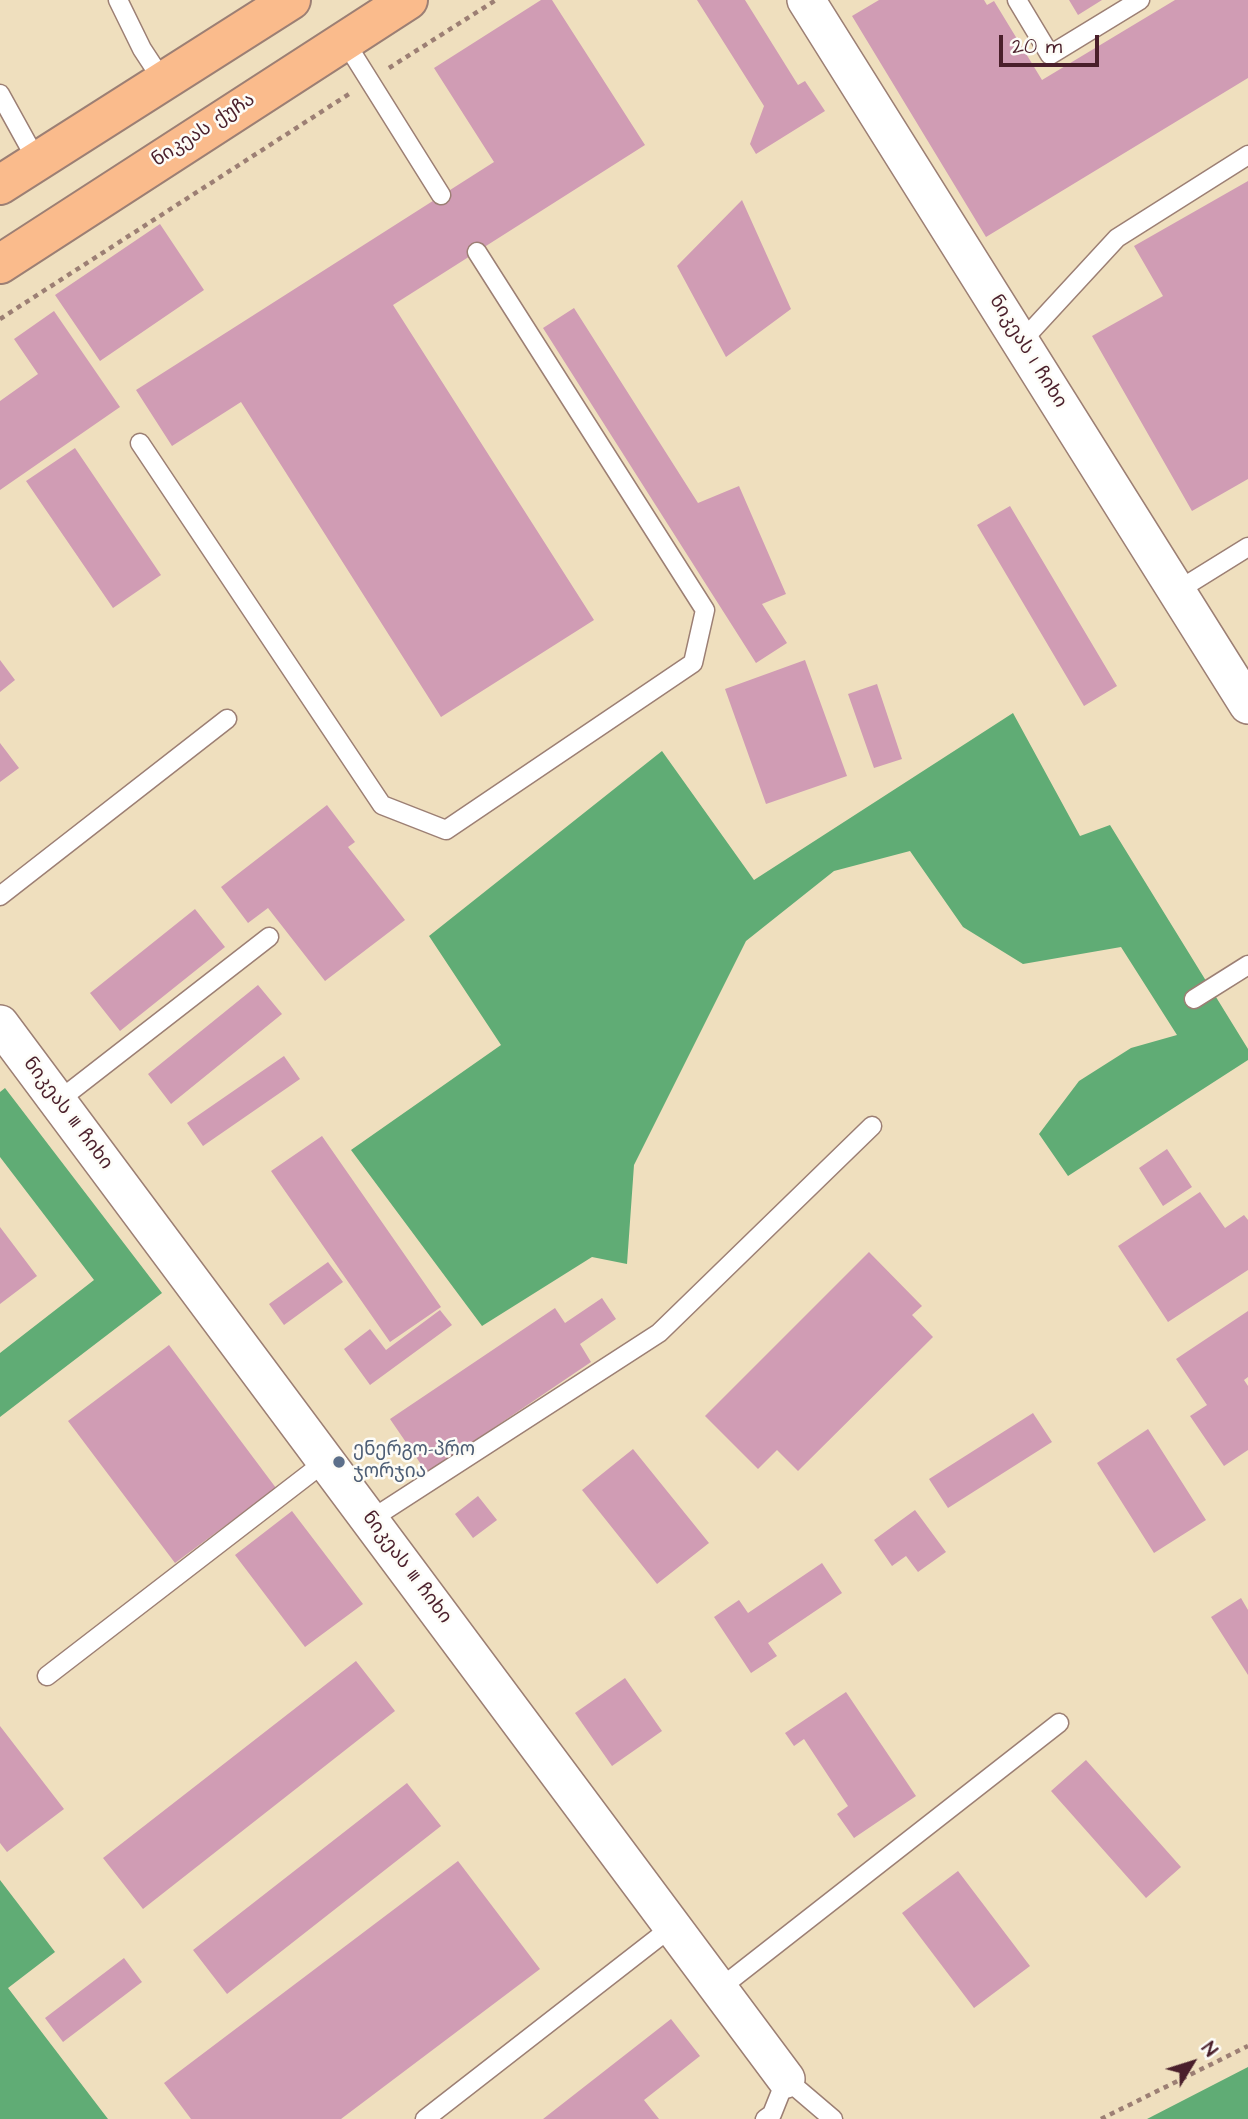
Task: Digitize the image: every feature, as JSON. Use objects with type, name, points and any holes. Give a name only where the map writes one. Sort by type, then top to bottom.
[{"type":"main road","points":[[0,184],[292,0]]},
{"type":"main road","name":"ნიკეას ქუჩა","points":[[0,264],[408,0]]},
{"type":"street","name":"ნიკეას I ჩიხი","points":[[806,0],[1248,705]]},
{"type":"street","name":"ნიკეას III ჩიხი","points":[[0,1024],[786,2080]]},
{"type":"lane","points":[[118,0],[142,49],[163,81]]},
{"type":"lane","points":[[1017,0],[1050,55],[1140,0]]},
{"type":"lane","points":[[344,40],[441,195]]},
{"type":"lane","points":[[0,94],[37,161]]},
{"type":"lane","points":[[1021,342],[1117,238],[1248,155]]},
{"type":"lane","points":[[140,443],[382,806],[446,830],[693,663],[705,610],[477,252]]},
{"type":"lane","points":[[1177,591],[1248,547]]},
{"type":"lane","points":[[0,896],[227,719]]},
{"type":"lane","points":[[58,1101],[269,937]]},
{"type":"lane","points":[[1194,999],[1248,965]]},
{"type":"lane","points":[[370,1520],[659,1333],[872,1126]]},
{"type":"lane","points":[[47,1676],[326,1461]]},
{"type":"lane","points":[[719,1989],[1059,1723]]},
{"type":"lane","points":[[425,2119],[673,1926]]},
{"type":"lane","points":[[765,2119],[772,2114],[786,2080],[833,2119]]},
{"type":"path","points":[[0,320],[496,0]]},
{"type":"path","points":[[1101,2119],[1248,2046]]},
{"type":"green space","points":[[1013,713],[1080,836],[1110,825],[1248,1049],[1248,1060],[1068,1176],[1039,1134],[1079,1081],[1131,1048],[1177,1035],[1121,947],[1023,964],[963,927],[910,851],[834,871],[746,941],[634,1165],[627,1264],[592,1257],[482,1326],[351,1150],[501,1045],[429,936],[662,751],[754,880]]},
{"type":"green space","points":[[5,1088],[162,1293],[0,1417],[0,1353],[94,1280],[0,1157],[0,1092]]},
{"type":"green space","points":[[0,1880],[55,1952],[8,1988],[108,2119],[0,2119]]},
{"type":"green space","points":[[1248,2067],[1248,2119],[1147,2119]]},
{"type":"building","points":[[541,0],[552,0],[645,145],[393,305],[594,620],[441,717],[241,402],[172,446],[136,390],[494,162],[434,68]]},
{"type":"building","points":[[697,0],[745,0],[798,85],[805,81],[825,111],[756,154],[750,144],[764,106]]},
{"type":"building","points":[[879,0],[984,0],[987,5],[994,1],[1042,80],[1175,0],[1248,0],[1248,78],[986,237],[852,16]]},
{"type":"building","points":[[1069,0],[1102,0],[1078,15]]},
{"type":"building","points":[[1248,181],[1248,479],[1192,511],[1092,336],[1163,296],[1134,246]]},
{"type":"building","points":[[742,200],[791,309],[726,357],[677,266]]},
{"type":"building","points":[[160,224],[204,290],[100,361],[55,295]]},
{"type":"building","points":[[574,308],[698,503],[739,486],[786,594],[762,604],[787,643],[756,663],[543,328]]},
{"type":"building","points":[[54,311],[120,407],[0,490],[0,401],[38,374],[14,339]]},
{"type":"building","points":[[75,448],[161,575],[113,608],[26,481]]},
{"type":"building","points":[[1010,506],[1117,686],[1084,706],[977,525]]},
{"type":"building","points":[[0,660],[15,680],[0,692]]},
{"type":"building","points":[[805,660],[847,776],[766,804],[725,689]]},
{"type":"building","points":[[877,684],[902,759],[874,768],[848,694]]},
{"type":"building","points":[[0,743],[19,768],[0,782]]},
{"type":"building","points":[[327,805],[355,842],[348,847],[405,920],[325,981],[268,908],[248,923],[221,887]]},
{"type":"building","points":[[195,909],[225,947],[120,1031],[90,993]]},
{"type":"building","points":[[258,985],[282,1014],[171,1104],[148,1074]]},
{"type":"building","points":[[284,1056],[300,1079],[203,1146],[187,1123]]},
{"type":"building","points":[[322,1136],[441,1307],[390,1342],[271,1171]]},
{"type":"building","points":[[1167,1149],[1192,1187],[1163,1206],[1139,1168]]},
{"type":"building","points":[[1200,1192],[1225,1228],[1244,1215],[1248,1220],[1248,1270],[1168,1322],[1118,1246]]},
{"type":"building","points":[[0,1227],[37,1276],[0,1304]]},
{"type":"building","points":[[869,1252],[922,1306],[912,1315],[933,1337],[798,1471],[777,1450],[758,1469],[705,1416]]},
{"type":"building","points":[[328,1262],[343,1282],[284,1325],[269,1304]]},
{"type":"building","points":[[602,1298],[616,1319],[580,1344],[591,1362],[427,1473],[390,1419],[555,1308],[565,1323]]},
{"type":"building","points":[[440,1310],[452,1325],[370,1385],[344,1349],[370,1329],[386,1350]]},
{"type":"building","points":[[1248,1311],[1248,1377],[1244,1380],[1248,1386],[1248,1450],[1224,1466],[1190,1416],[1207,1405],[1176,1359]]},
{"type":"building","points":[[169,1345],[276,1488],[175,1563],[68,1421]]},
{"type":"building","points":[[1033,1413],[1052,1442],[948,1508],[929,1479]]},
{"type":"building","points":[[1148,1429],[1206,1520],[1154,1553],[1097,1463]]},
{"type":"building","points":[[633,1449],[709,1543],[657,1584],[582,1490]]},
{"type":"building","points":[[478,1496],[497,1520],[473,1538],[455,1514]]},
{"type":"building","points":[[915,1510],[946,1552],[918,1572],[906,1556],[892,1566],[874,1540]]},
{"type":"building","points":[[292,1511],[363,1604],[305,1647],[235,1555]]},
{"type":"building","points":[[822,1563],[842,1593],[768,1643],[777,1656],[751,1673],[714,1617],[739,1600],[748,1613]]},
{"type":"building","points":[[1241,1598],[1248,1610],[1248,1675],[1211,1617]]},
{"type":"building","points":[[356,1661],[395,1711],[143,1909],[103,1858]]},
{"type":"building","points":[[625,1678],[662,1731],[612,1766],[575,1713]]},
{"type":"building","points":[[846,1692],[916,1796],[854,1838],[837,1814],[848,1806],[804,1739],[794,1746],[785,1733]]},
{"type":"building","points":[[0,1726],[64,1809],[7,1852],[0,1843]]},
{"type":"building","points":[[1086,1760],[1181,1867],[1146,1898],[1051,1791]]},
{"type":"building","points":[[407,1783],[441,1826],[227,1994],[193,1950]]},
{"type":"building","points":[[458,1861],[540,1969],[341,2119],[191,2119],[164,2083]]},
{"type":"building","points":[[958,1871],[1030,1966],[974,2008],[902,1913]]},
{"type":"building","points":[[124,1958],[142,1982],[63,2042],[45,2018]]},
{"type":"building","points":[[671,2019],[700,2056],[644,2100],[659,2119],[543,2119]]},
{"type":"place","name":"ენერგო-პრო ჯორჯია","points":[[339,1462]]}]
